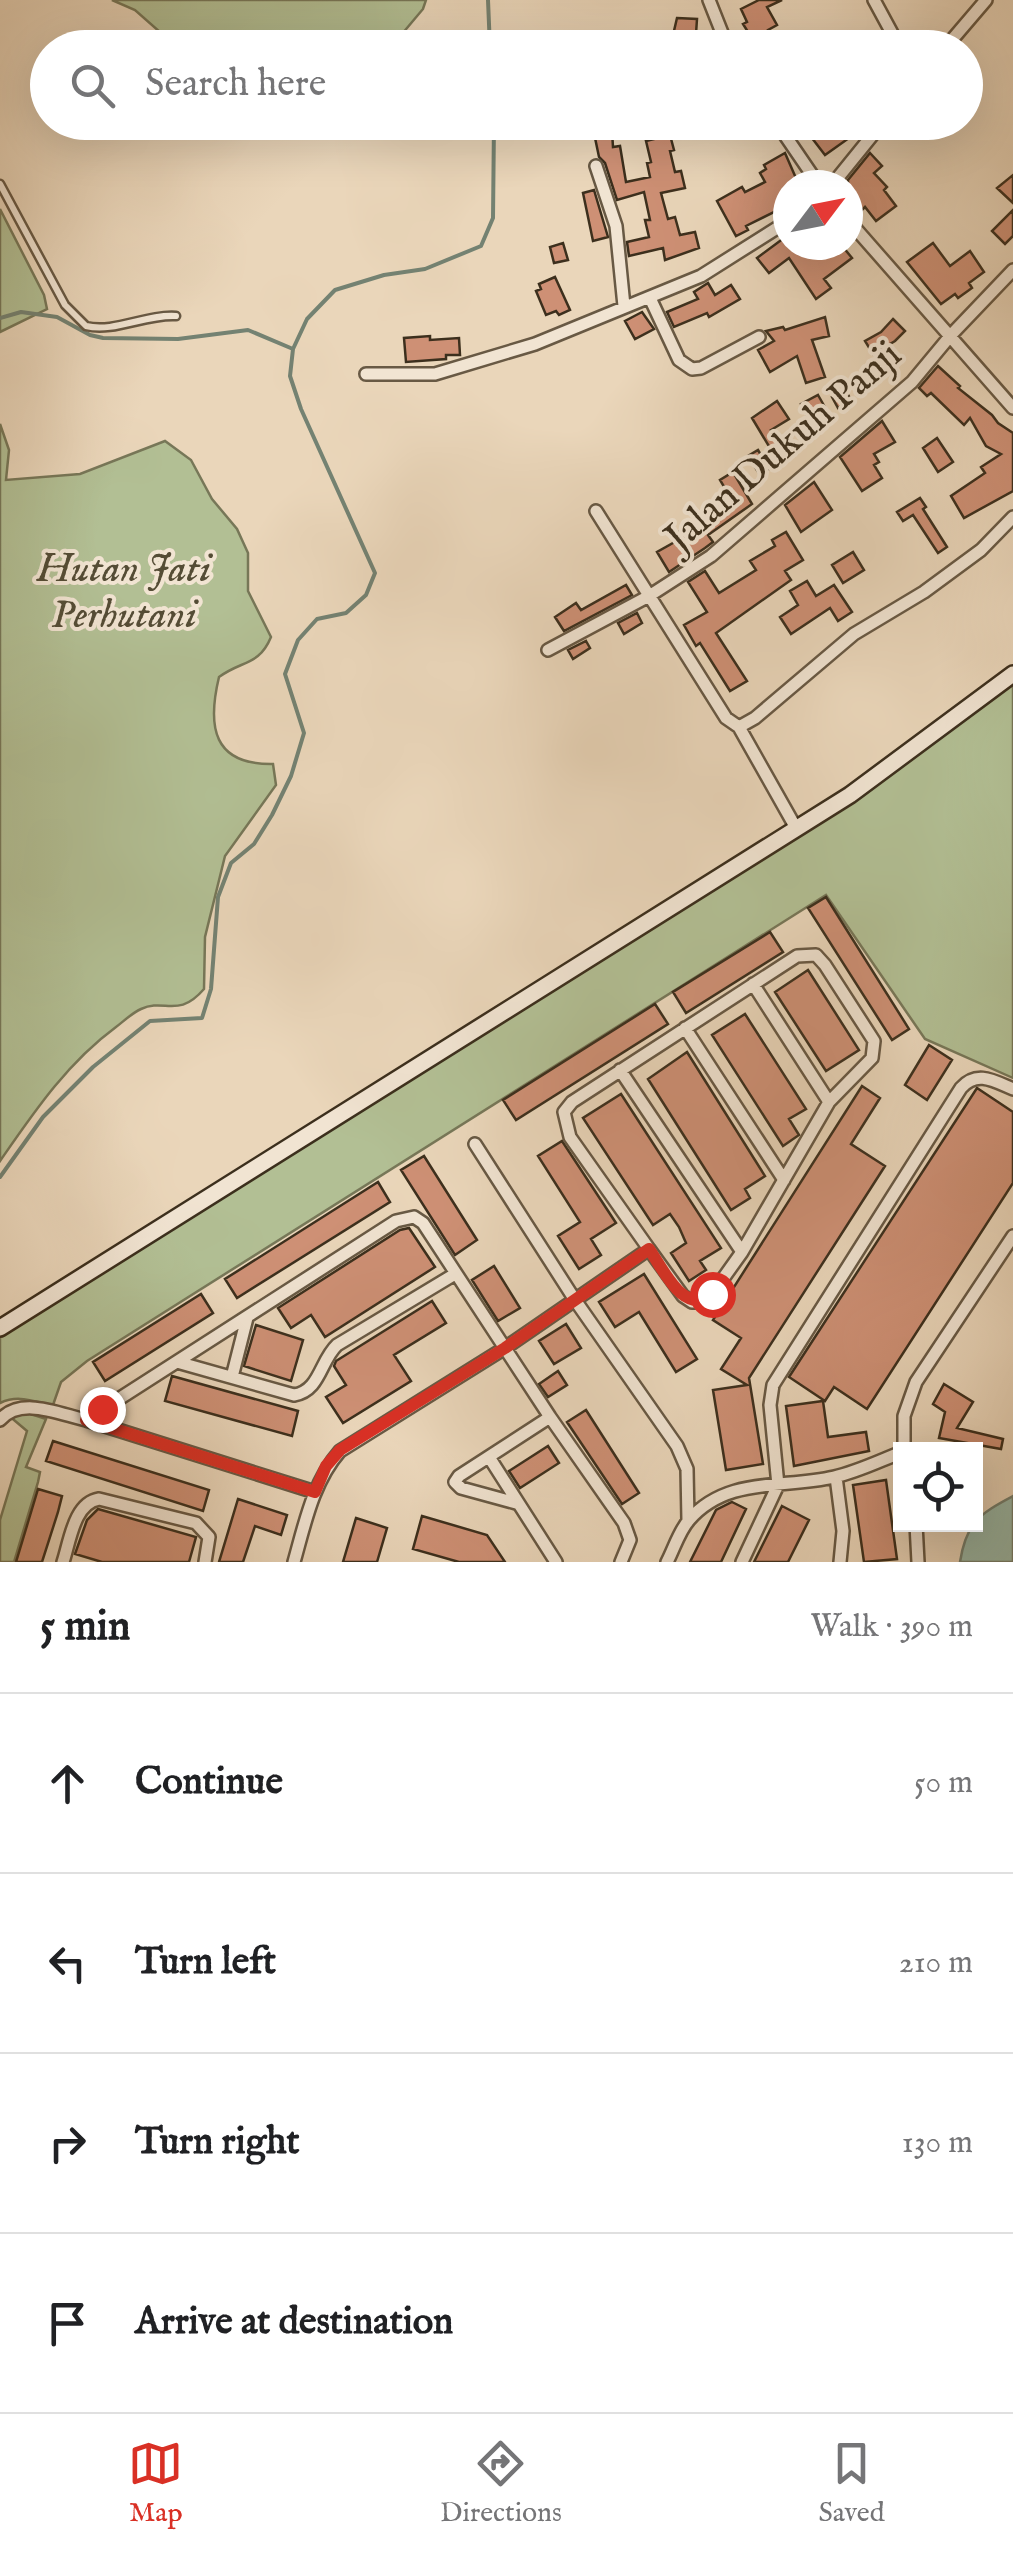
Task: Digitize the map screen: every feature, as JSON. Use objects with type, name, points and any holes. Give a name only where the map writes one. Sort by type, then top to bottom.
[{"type":"main road","points":[[0,1328],[850,794],[1013,674]]},
{"type":"street","points":[[709,0],[721,30]]},
{"type":"street","points":[[874,0],[890,30]]},
{"type":"street","points":[[960,30],[986,0]]},
{"type":"street","points":[[788,140],[809,170]]},
{"type":"street","points":[[844,170],[868,140]]},
{"type":"street","points":[[596,166],[616,226],[624,306]]},
{"type":"street","points":[[366,374],[435,374],[534,344],[701,276],[773,230]]},
{"type":"street","name":"Jalan Dukuh Panji","points":[[863,237],[1013,408]]},
{"type":"street","name":"Jalan Dukuh Panji","points":[[548,650],[649,596],[711,556],[770,508],[912,382],[1013,270]]},
{"type":"street","points":[[650,298],[679,360],[692,369],[759,337]]},
{"type":"street","name":"Jalan Dukuh Panji","points":[[596,511],[726,718],[739,726],[796,828]]},
{"type":"street","points":[[739,726],[756,718],[854,634],[924,592],[981,550],[1013,517]]},
{"type":"street","points":[[797,956],[816,956],[826,965],[876,1050],[830,1102],[742,1252],[702,1302],[692,1302],[683,1296],[570,1137],[564,1120],[564,1112],[572,1102],[686,1028],[797,956]]},
{"type":"street","points":[[753,984],[830,1102]]},
{"type":"street","points":[[686,1028],[784,1180]]},
{"type":"street","points":[[620,1070],[742,1252]]},
{"type":"street","points":[[742,1562],[778,1485],[770,1405],[773,1385],[961,1088],[972,1078],[981,1077],[1013,1089]]},
{"type":"street","points":[[476,1144],[575,1300],[677,1446],[687,1469],[688,1521]]},
{"type":"street","points":[[86,1420],[404,1217],[414,1216],[628,1531],[628,1548],[621,1562]]},
{"type":"street","points":[[903,1442],[904,1416],[916,1382],[1013,1236]]},
{"type":"street","points":[[294,1562],[315,1492],[326,1466],[340,1450],[505,1348],[649,1249]]},
{"type":"street","points":[[997,1262],[1013,1251]]},
{"type":"street","points":[[178,1362],[294,1395],[303,1394],[337,1346],[456,1274]]},
{"type":"street","points":[[232,1377],[248,1318]]},
{"type":"street","points":[[0,1420],[15,1408],[26,1406],[86,1420],[315,1492]]},
{"type":"street","points":[[516,1503],[456,1484],[459,1476],[550,1417]]},
{"type":"street","points":[[667,1562],[688,1521],[720,1496],[740,1487],[836,1477],[893,1455]]},
{"type":"street","points":[[489,1458],[556,1562]]},
{"type":"street","points":[[836,1477],[844,1531],[840,1562]]},
{"type":"street","points":[[63,1562],[80,1510],[90,1500],[99,1499],[196,1523],[209,1537],[205,1562]]},
{"type":"street","points":[[916,1532],[918,1562]]},
{"type":"lane","points":[[0,184],[65,306],[86,326],[104,327],[157,315],[176,316]]},
{"type":"green space","points":[[112,0],[426,0],[405,30],[158,30],[135,10]]},
{"type":"green space","points":[[0,209],[44,295],[47,309],[0,332]]},
{"type":"green space","name":"Hutan Jati Perhutani","points":[[0,424],[9,450],[6,480],[80,474],[165,441],[191,460],[212,499],[237,529],[248,553],[248,591],[271,637],[255,658],[219,677],[215,727],[226,750],[238,758],[273,764],[276,785],[225,856],[205,937],[204,989],[179,1006],[141,1009],[98,1041],[52,1089],[0,1161]]},
{"type":"green space","points":[[1013,683],[1013,1078],[925,1039],[826,895],[87,1361],[61,1382],[53,1405],[20,1399],[0,1403],[0,1337],[855,801]]},
{"type":"green space","points":[[28,1413],[46,1419],[26,1467],[40,1472],[14,1562],[0,1562],[0,1520],[27,1431],[8,1415]]},
{"type":"shaded area","points":[[1013,1496],[1013,1562],[960,1562],[969,1532],[983,1532],[983,1515]]},
{"type":"building","points":[[759,0],[782,0],[767,7],[777,25],[768,30],[747,30],[741,9]]},
{"type":"building","points":[[677,18],[697,19],[696,30],[674,30]]},
{"type":"building","points":[[595,140],[613,140],[613,147],[620,146],[626,182],[650,177],[646,141],[671,140],[675,172],[681,171],[685,188],[661,193],[668,219],[675,217],[680,235],[695,232],[699,248],[665,260],[663,248],[629,256],[627,242],[649,237],[644,192],[617,200],[605,163],[599,157]]},
{"type":"building","points":[[813,140],[846,140],[825,155]]},
{"type":"building","points":[[785,153],[792,170],[773,170],[773,212],[746,226],[748,230],[736,236],[717,201],[742,187],[745,192],[765,182],[760,173],[766,169],[764,165]]},
{"type":"building","points":[[870,153],[882,166],[874,173],[887,187],[884,190],[896,206],[876,221],[863,209],[863,170],[856,170]]},
{"type":"building","points":[[1013,175],[1013,203],[997,188]]},
{"type":"building","points":[[594,190],[608,237],[593,241],[583,193]]},
{"type":"building","points":[[1013,210],[1013,236],[1005,244],[992,231]]},
{"type":"building","points":[[563,243],[568,260],[554,263],[550,247]]},
{"type":"building","points":[[933,243],[950,266],[970,251],[984,272],[969,283],[972,288],[941,304],[907,262]]},
{"type":"building","points":[[773,246],[773,260],[786,260],[769,273],[757,258]]},
{"type":"building","points":[[790,260],[849,260],[824,279],[831,288],[816,299]]},
{"type":"building","points":[[555,277],[570,310],[546,315],[536,291],[541,289],[539,284]]},
{"type":"building","points":[[708,283],[715,295],[731,285],[740,299],[709,317],[707,313],[674,327],[667,312],[698,299],[694,292]]},
{"type":"building","points":[[642,312],[654,329],[635,339],[625,321]]},
{"type":"building","points":[[825,317],[829,336],[812,340],[825,377],[806,383],[797,356],[770,372],[758,350],[774,341],[766,331],[783,327],[785,330]]},
{"type":"building","points":[[893,319],[905,331],[873,354],[865,341]]},
{"type":"building","points":[[430,336],[430,340],[459,338],[460,355],[406,362],[404,338]]},
{"type":"building","points":[[938,366],[958,388],[1013,433],[1013,491],[964,518],[951,496],[985,473],[981,467],[1001,454],[986,446],[970,418],[964,425],[931,393],[927,396],[919,388]]},
{"type":"building","points":[[845,389],[851,400],[838,408],[832,397]]},
{"type":"building","points":[[818,395],[826,409],[809,419],[801,404]]},
{"type":"building","points":[[777,401],[789,419],[771,430],[780,442],[770,448],[752,418]]},
{"type":"building","points":[[882,421],[895,442],[874,454],[879,462],[874,465],[882,478],[862,491],[840,457]]},
{"type":"building","points":[[937,438],[953,462],[938,472],[923,448]]},
{"type":"building","points":[[758,450],[769,469],[760,475],[748,456]]},
{"type":"building","points":[[733,472],[752,504],[708,535],[713,542],[669,572],[657,552],[680,539],[677,533],[729,495],[720,480]]},
{"type":"building","points":[[814,482],[832,510],[801,532],[785,505]]},
{"type":"building","points":[[920,498],[947,547],[938,553],[913,515],[903,521],[897,512]]},
{"type":"building","points":[[786,532],[803,560],[785,571],[791,580],[716,633],[747,681],[730,691],[684,625],[707,612],[688,582],[705,571],[719,593],[756,570],[750,561],[775,546],[772,540]]},
{"type":"building","points":[[853,552],[864,570],[843,583],[832,565]]},
{"type":"building","points":[[807,581],[816,596],[834,585],[852,612],[838,621],[830,608],[791,634],[780,617],[798,605],[790,591]]},
{"type":"building","points":[[626,585],[632,595],[564,631],[555,617],[576,603],[581,610]]},
{"type":"building","points":[[637,613],[642,623],[624,634],[618,623]]},
{"type":"building","points":[[586,641],[590,648],[573,659],[568,650]]},
{"type":"building","points":[[826,897],[909,1029],[892,1040],[808,908]]},
{"type":"building","points":[[770,932],[783,952],[686,1013],[673,992]]},
{"type":"building","points":[[808,970],[859,1050],[826,1071],[775,992]]},
{"type":"building","points":[[655,1004],[668,1024],[516,1120],[503,1100]]},
{"type":"building","points":[[745,1014],[806,1109],[789,1119],[799,1135],[783,1146],[712,1035]]},
{"type":"building","points":[[929,1045],[952,1060],[927,1100],[905,1085]]},
{"type":"building","points":[[687,1052],[765,1176],[745,1189],[750,1198],[731,1210],[648,1079]]},
{"type":"building","points":[[862,1086],[880,1098],[851,1144],[885,1166],[749,1378],[763,1464],[726,1470],[713,1390],[747,1385],[721,1369],[741,1338],[713,1320]]},
{"type":"building","points":[[977,1088],[1013,1112],[1013,1183],[867,1409],[834,1387],[825,1401],[789,1377]]},
{"type":"building","points":[[621,1094],[721,1248],[700,1261],[706,1270],[689,1281],[671,1253],[686,1243],[679,1227],[670,1214],[653,1225],[583,1118]]},
{"type":"building","points":[[562,1141],[616,1223],[591,1239],[601,1255],[579,1269],[558,1236],[580,1222],[538,1156]]},
{"type":"building","points":[[424,1156],[477,1240],[455,1255],[401,1170]]},
{"type":"building","points":[[378,1182],[390,1202],[237,1298],[225,1279]]},
{"type":"building","points":[[409,1228],[435,1267],[325,1337],[311,1315],[291,1328],[278,1308]]},
{"type":"building","points":[[494,1266],[520,1308],[498,1321],[472,1280]]},
{"type":"building","points":[[644,1274],[697,1359],[676,1372],[639,1312],[615,1327],[599,1302]]},
{"type":"building","points":[[201,1294],[213,1313],[105,1381],[93,1362]]},
{"type":"building","points":[[432,1301],[446,1323],[394,1355],[411,1381],[343,1423],[326,1397],[346,1385],[334,1366],[336,1361]]},
{"type":"building","points":[[566,1324],[581,1348],[554,1364],[539,1341]]},
{"type":"building","points":[[256,1325],[303,1340],[291,1381],[244,1366]]},
{"type":"building","points":[[558,1371],[567,1385],[548,1397],[539,1384]]},
{"type":"building","points":[[172,1376],[298,1411],[292,1436],[165,1401]]},
{"type":"building","points":[[944,1384],[973,1402],[957,1428],[1003,1439],[1001,1449],[983,1446],[983,1442],[939,1438],[945,1412],[933,1404]]},
{"type":"building","points":[[823,1401],[828,1437],[866,1432],[869,1451],[794,1466],[786,1406]]},
{"type":"building","points":[[586,1410],[639,1493],[622,1504],[567,1422]]},
{"type":"building","points":[[53,1441],[209,1490],[203,1511],[46,1461]]},
{"type":"building","points":[[548,1446],[559,1463],[520,1488],[509,1471]]},
{"type":"building","points":[[886,1480],[897,1559],[864,1562],[853,1485]]},
{"type":"building","points":[[38,1489],[62,1496],[58,1512],[42,1562],[16,1562]]},
{"type":"building","points":[[238,1499],[287,1515],[281,1535],[255,1526],[243,1562],[219,1562]]},
{"type":"building","points":[[732,1502],[746,1509],[721,1562],[690,1562],[716,1510]]},
{"type":"building","points":[[782,1506],[809,1520],[788,1562],[754,1562]]},
{"type":"building","points":[[98,1509],[196,1537],[189,1562],[102,1562],[75,1554],[87,1520]]},
{"type":"building","points":[[422,1516],[487,1535],[505,1562],[459,1562],[413,1549]]},
{"type":"building","points":[[356,1518],[387,1528],[377,1562],[343,1562]]},
{"type":"waterway","points":[[488,0],[489,30]]},
{"type":"waterway","points":[[0,1177],[43,1117],[93,1067],[150,1021],[202,1018],[211,989],[218,897],[231,863],[254,844],[272,815],[291,776],[304,733],[285,674],[298,640],[317,619],[346,613],[366,595],[375,573],[301,409],[290,376],[293,349],[307,319],[335,290],[384,275],[425,269],[481,246],[493,218],[494,140]]},
{"type":"waterway","points":[[0,318],[21,312],[57,317],[103,338],[178,339],[248,330],[293,349]]},
{"type":"route","points":[[102,1409],[86,1420],[315,1492],[326,1466],[340,1450],[505,1348],[649,1249],[683,1296],[692,1302],[702,1302],[712,1294]]}]
